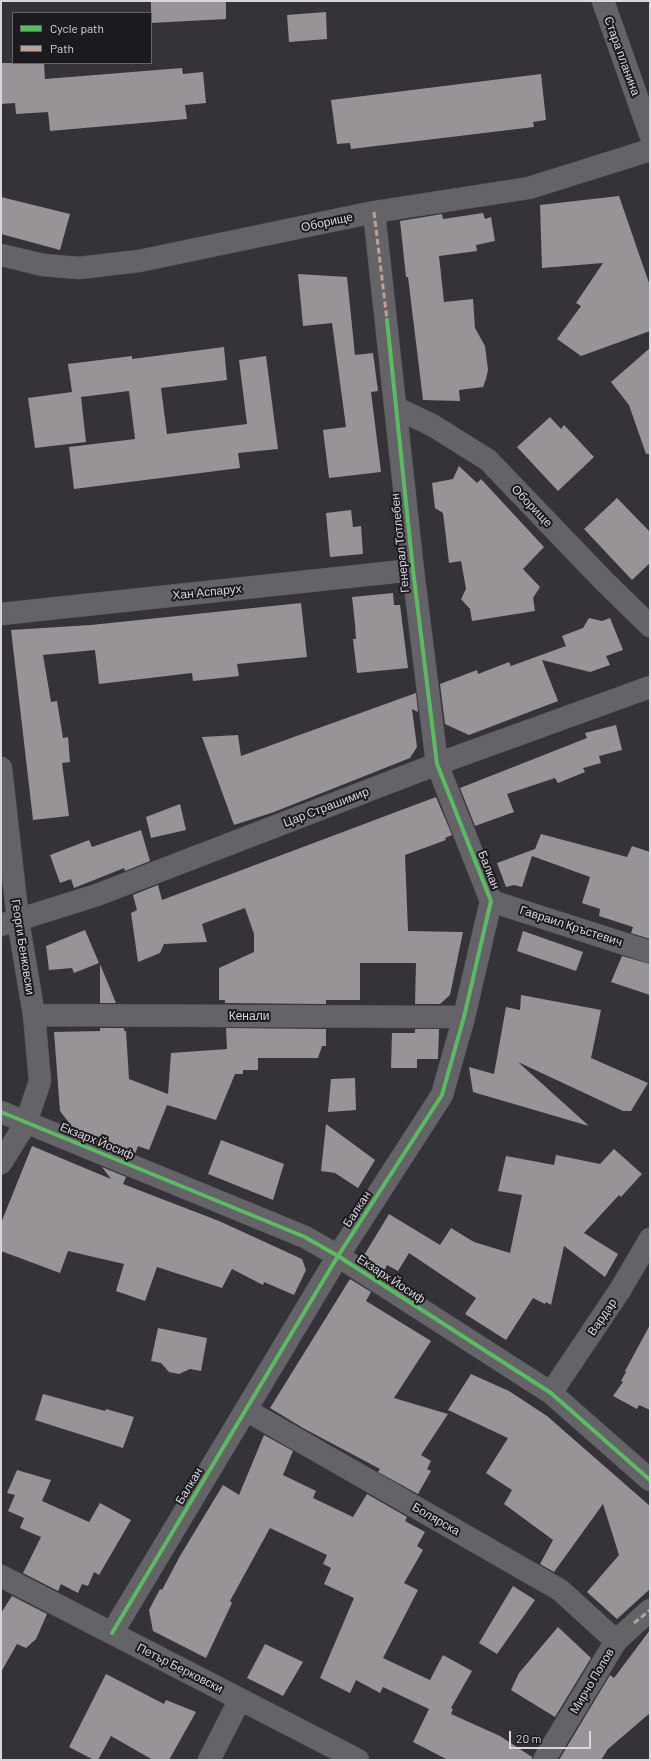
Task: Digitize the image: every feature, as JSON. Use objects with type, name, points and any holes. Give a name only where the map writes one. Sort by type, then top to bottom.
[{"type":"street","name":"Стара планина","points":[[602,1],[650,134]]},
{"type":"street","name":"Оборище","points":[[1,255],[43,265],[79,268],[139,261],[374,212],[529,188],[650,150]]},
{"type":"street","name":"Генерал Тотлебен","points":[[374,212],[387,320],[413,570],[437,764]]},
{"type":"street","name":"Оборище","points":[[396,408],[432,425],[488,460],[603,580],[650,626]]},
{"type":"street","name":"Хан Аспарух","points":[[1,614],[413,570]]},
{"type":"street","name":"Цар Страшимир","points":[[9,922],[97,895],[437,764],[650,687]]},
{"type":"street","name":"Балкан","points":[[112,1633],[338,1256],[442,1095],[464,1017],[491,901],[437,764]]},
{"type":"street","name":"Георги Бенковски","points":[[1,768],[9,922],[34,1015],[40,1082],[26,1123],[1,1163]]},
{"type":"street","name":"Гавраил Кръстевич","points":[[491,901],[650,952]]},
{"type":"street","name":"Кенали","points":[[34,1015],[464,1017]]},
{"type":"street","name":"Екзарх Йосиф","points":[[1,1112],[305,1237],[338,1256],[551,1393],[650,1480]]},
{"type":"street","name":"Вардар","points":[[551,1393],[620,1290],[650,1239]]},
{"type":"street","name":"Болярска","points":[[246,1410],[560,1590],[616,1642]]},
{"type":"street","name":"Петър Берковски","points":[[1,1576],[358,1760]]},
{"type":"street","name":"Мирчо Попов","points":[[544,1760],[616,1642],[642,1617]]},
{"type":"street","points":[[209,1760],[240,1699]]},
{"type":"building","points":[[151,1],[226,1],[226,19],[152,23]]},
{"type":"building","points":[[326,12],[327,39],[289,42],[287,15]]},
{"type":"building","points":[[1,63],[44,64],[45,79],[182,68],[183,74],[203,72],[206,103],[185,105],[187,119],[50,131],[48,112],[16,114],[15,103],[1,104]]},
{"type":"building","points":[[541,74],[546,120],[533,122],[534,127],[351,149],[350,143],[337,144],[331,100]]},
{"type":"building","points":[[619,196],[650,286],[650,331],[581,356],[557,339],[581,306],[576,303],[603,263],[542,268],[540,205]]},
{"type":"building","points":[[1,197],[70,214],[60,250],[1,234]]},
{"type":"building","points":[[483,213],[485,219],[491,217],[495,241],[476,245],[477,251],[439,256],[444,302],[473,299],[475,328],[485,346],[488,370],[486,379],[483,387],[459,390],[460,401],[423,400],[400,221],[442,214],[443,219]]},
{"type":"building","points":[[298,274],[347,277],[355,355],[373,353],[378,391],[371,392],[381,472],[329,478],[323,430],[346,427],[332,323],[303,326]]},
{"type":"building","points":[[224,347],[227,380],[161,388],[167,434],[247,424],[239,360],[266,356],[278,449],[238,453],[240,468],[74,489],[69,447],[135,439],[129,391],[81,397],[86,442],[35,448],[28,398],[72,392],[68,364],[132,356],[132,359]]},
{"type":"building","points":[[650,348],[650,454],[646,454],[629,405],[611,382]]},
{"type":"building","points":[[550,417],[561,429],[564,425],[594,457],[558,491],[517,447]]},
{"type":"building","points":[[459,466],[477,483],[481,479],[544,547],[523,569],[540,587],[533,598],[535,611],[472,621],[470,609],[461,599],[466,589],[461,561],[449,563],[443,513],[435,508],[432,483],[453,479]]},
{"type":"building","points":[[617,498],[650,532],[650,563],[632,580],[584,529]]},
{"type":"building","points":[[351,510],[353,527],[361,526],[363,554],[330,557],[326,513]]},
{"type":"building","points":[[393,593],[394,605],[400,605],[408,668],[357,673],[353,639],[356,639],[352,597]]},
{"type":"building","points":[[301,603],[307,657],[237,664],[239,676],[193,681],[192,673],[99,684],[95,650],[43,655],[51,702],[57,701],[63,738],[68,737],[70,762],[62,763],[69,816],[33,820],[11,630],[91,625]]},
{"type":"building","points":[[589,618],[602,621],[610,618],[623,650],[606,656],[610,665],[590,672],[542,660],[558,701],[469,735],[445,724],[440,684],[477,670],[478,674],[509,662],[511,666],[566,646],[562,636],[583,628]]},
{"type":"building","points":[[416,693],[418,712],[412,709],[417,747],[410,758],[274,812],[234,825],[202,737],[238,735],[241,756]]},
{"type":"building","points":[[616,725],[622,750],[599,756],[601,763],[583,768],[585,772],[558,783],[555,778],[507,794],[514,812],[475,826],[460,788],[587,738],[585,733]]},
{"type":"building","points":[[436,797],[452,835],[445,838],[446,840],[405,855],[408,931],[463,932],[450,995],[440,1004],[415,1004],[416,963],[360,963],[360,1000],[326,1000],[326,1004],[225,1003],[225,1000],[219,1000],[219,968],[254,952],[254,934],[245,908],[202,924],[207,942],[164,944],[160,953],[138,962],[131,913],[137,910],[133,895],[158,885],[162,900]]},
{"type":"building","points":[[180,804],[186,830],[151,838],[146,817]]},
{"type":"building","points":[[141,830],[150,861],[125,871],[124,868],[74,888],[71,879],[60,883],[50,855],[89,840],[92,847]]},
{"type":"building","points":[[541,834],[627,857],[632,846],[650,852],[650,939],[631,933],[633,927],[599,916],[600,909],[582,903],[590,877],[532,856],[522,887],[514,885],[506,887],[497,863],[535,849]]},
{"type":"building","points":[[85,930],[99,963],[74,973],[72,968],[49,970],[46,946]]},
{"type":"building","points":[[523,931],[583,952],[576,971],[517,951]]},
{"type":"building","points":[[622,956],[650,964],[650,995],[611,982]]},
{"type":"building","points":[[100,964],[116,1003],[100,1003]]},
{"type":"building","points":[[521,995],[601,1010],[591,1058],[648,1083],[631,1111],[623,1111],[518,1062],[589,1126],[473,1092],[469,1067],[494,1074],[506,1007],[520,1010]]},
{"type":"building","points":[[100,1028],[124,1028],[124,1031],[126,1031],[129,1079],[168,1094],[171,1053],[227,1049],[226,1028],[326,1029],[326,1046],[322,1046],[318,1058],[258,1058],[258,1070],[243,1070],[243,1074],[235,1074],[216,1120],[167,1105],[149,1150],[138,1146],[135,1154],[73,1128],[60,1111],[54,1032],[100,1031]]},
{"type":"building","points":[[415,1029],[439,1029],[438,1059],[417,1059],[417,1068],[391,1068],[392,1033],[415,1033]]},
{"type":"building","points":[[355,1078],[356,1110],[328,1112],[331,1079]]},
{"type":"building","points":[[326,1124],[375,1160],[358,1188],[335,1173],[321,1171]]},
{"type":"building","points":[[221,1140],[284,1164],[273,1200],[208,1174]]},
{"type":"building","points":[[32,1146],[111,1179],[102,1167],[126,1177],[123,1184],[219,1221],[302,1259],[306,1270],[294,1295],[264,1282],[263,1285],[232,1269],[222,1288],[157,1267],[145,1301],[116,1291],[124,1264],[68,1251],[60,1273],[1,1251],[1,1223]]},
{"type":"building","points":[[614,1149],[642,1174],[621,1197],[619,1195],[584,1233],[618,1254],[605,1277],[564,1246],[551,1305],[546,1302],[545,1304],[533,1298],[506,1340],[465,1314],[476,1298],[409,1253],[398,1271],[387,1265],[384,1271],[363,1257],[389,1214],[440,1245],[451,1228],[474,1242],[510,1253],[522,1195],[498,1191],[506,1156],[554,1165],[556,1155],[600,1164]]},
{"type":"building","points":[[350,1279],[371,1292],[366,1301],[431,1341],[394,1398],[448,1414],[421,1455],[431,1461],[427,1469],[431,1471],[418,1494],[378,1472],[380,1469],[303,1428],[270,1408]]},
{"type":"building","points":[[650,1325],[650,1410],[639,1405],[637,1409],[613,1396],[623,1382],[621,1381],[626,1372],[625,1371]]},
{"type":"building","points":[[158,1328],[207,1338],[201,1371],[190,1369],[179,1374],[169,1372],[161,1363],[151,1361]]},
{"type":"building","points":[[471,1374],[509,1391],[547,1416],[650,1506],[650,1589],[617,1619],[587,1592],[619,1555],[603,1504],[554,1572],[540,1564],[553,1540],[504,1504],[512,1490],[486,1473],[508,1438],[448,1410]]},
{"type":"building","points":[[43,1394],[105,1411],[106,1409],[134,1417],[123,1448],[35,1420]]},
{"type":"building","points":[[264,1435],[293,1451],[283,1475],[316,1491],[313,1498],[353,1517],[367,1494],[407,1517],[405,1521],[425,1532],[417,1546],[423,1550],[404,1583],[418,1590],[383,1658],[430,1680],[443,1655],[472,1671],[451,1708],[453,1709],[451,1714],[500,1736],[532,1757],[532,1760],[448,1760],[413,1742],[429,1709],[383,1687],[380,1693],[356,1680],[350,1693],[320,1678],[354,1598],[324,1584],[331,1568],[323,1564],[327,1555],[270,1528],[230,1601],[232,1603],[206,1658],[153,1631],[149,1610],[160,1589],[162,1590],[180,1556],[223,1485],[239,1495]]},
{"type":"building","points":[[17,1470],[51,1480],[42,1501],[89,1522],[100,1503],[131,1520],[99,1575],[94,1572],[88,1586],[82,1584],[78,1593],[61,1584],[58,1591],[23,1573],[41,1537],[20,1528],[24,1518],[8,1511],[15,1495],[7,1493]]},
{"type":"building","points":[[513,1586],[535,1600],[497,1654],[479,1643]]},
{"type":"building","points":[[12,1596],[47,1614],[36,1639],[26,1648],[17,1644],[1,1672],[1,1613]]},
{"type":"building","points":[[558,1627],[591,1658],[555,1717],[511,1690],[519,1673]]},
{"type":"building","points":[[650,1630],[650,1713],[608,1749],[601,1760],[559,1760],[610,1675],[614,1678]]},
{"type":"building","points":[[265,1644],[303,1662],[283,1696],[247,1678]]},
{"type":"building","points":[[106,1674],[164,1704],[166,1700],[196,1712],[169,1760],[153,1760],[111,1736],[98,1760],[94,1760],[69,1747]]},
{"type":"marked path","points":[[374,212],[387,320]]},
{"type":"marked path","points":[[634,1623],[650,1610]]},
{"type":"cycle path","points":[[112,1633],[338,1256],[442,1095],[464,1017],[491,901],[437,764],[413,570],[387,320]]},
{"type":"cycle path","points":[[1,1112],[305,1237],[338,1256],[551,1393],[650,1480]]}]
